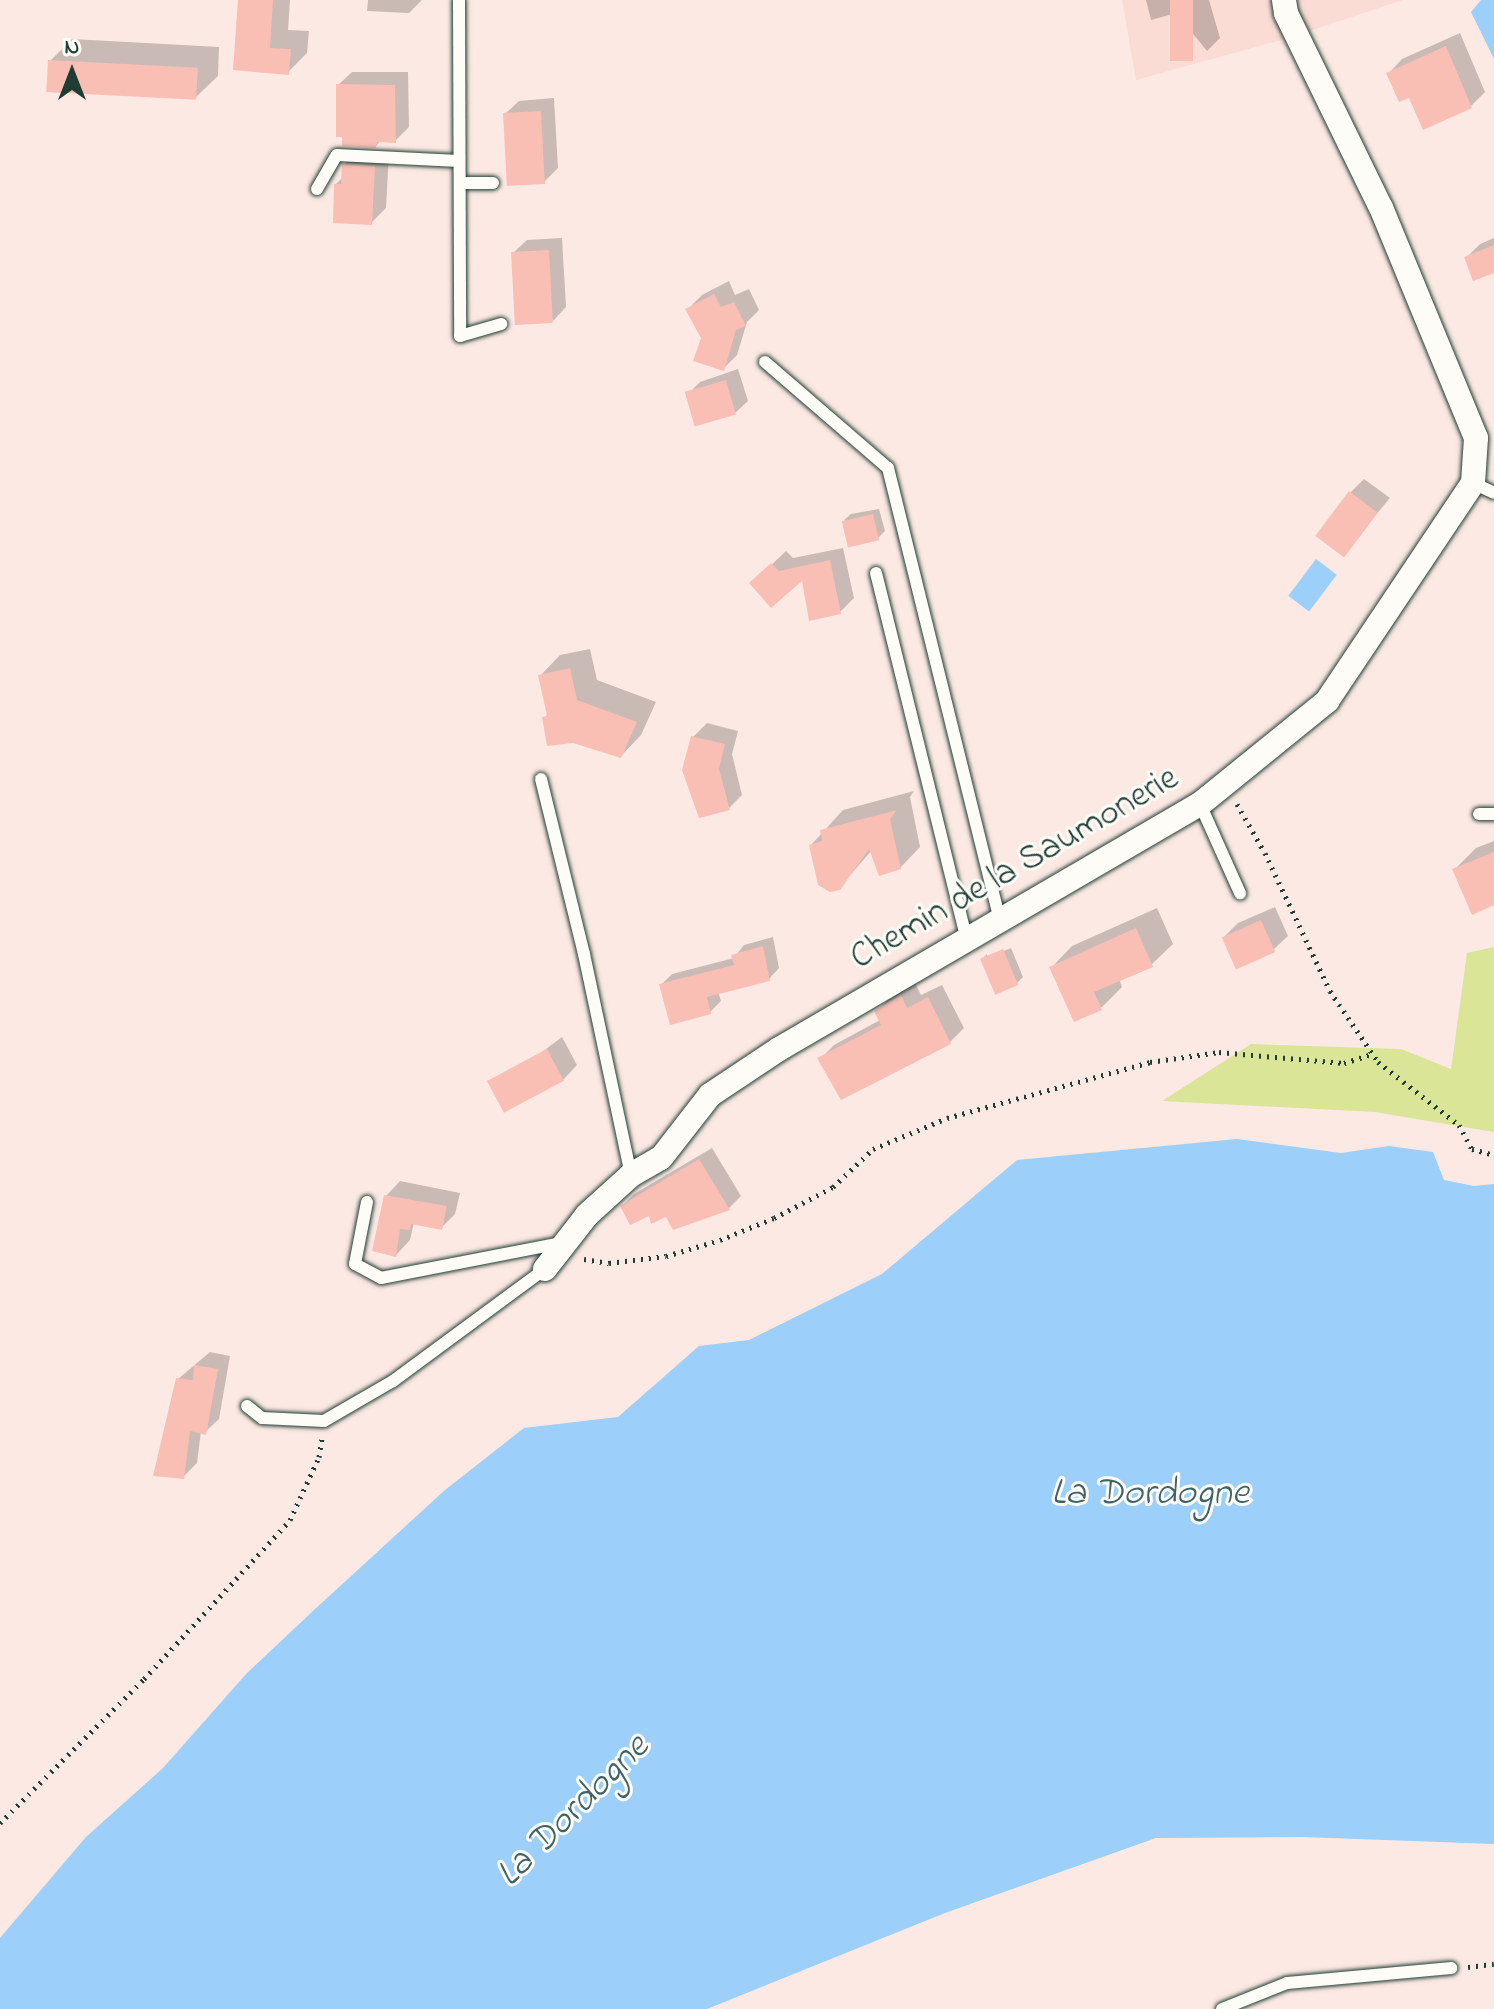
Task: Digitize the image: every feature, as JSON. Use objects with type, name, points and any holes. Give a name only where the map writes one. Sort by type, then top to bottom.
[{"type":"street","points":[[1284,0],[1286,13],[1381,208],[1476,438],[1483,488]]},
{"type":"street","name":"Chemin de la Saumonerie","points":[[556,1255],[587,1215],[631,1175],[661,1158],[710,1095],[779,1049],[1200,804],[1327,701],[1483,488]]},
{"type":"lane","points":[[459,0],[460,336],[501,324]]},
{"type":"lane","points":[[317,189],[337,155],[459,161]]},
{"type":"lane","points":[[460,183],[493,183]]},
{"type":"lane","points":[[765,362],[888,468],[1000,921]]},
{"type":"lane","points":[[876,573],[967,940]]},
{"type":"lane","points":[[541,779],[584,954],[631,1175]]},
{"type":"lane","points":[[1200,804],[1240,893]]},
{"type":"lane","points":[[1479,814],[1494,814]]},
{"type":"lane","points":[[367,1202],[355,1264],[381,1278],[556,1255]]},
{"type":"lane","points":[[247,1406],[262,1418],[324,1421],[393,1381],[556,1255]]},
{"type":"lane","points":[[1222,2009],[1287,1983],[1451,1968]]},
{"type":"path","points":[[1226,784],[1265,853],[1330,991],[1372,1054],[1459,1125],[1472,1149],[1494,1155]]},
{"type":"path","points":[[556,1255],[609,1263],[666,1256],[720,1240],[774,1218],[833,1187],[873,1149],[947,1118],[1150,1062],[1219,1052],[1344,1063],[1372,1054]]},
{"type":"path","points":[[0,1823],[144,1679],[290,1520],[319,1457],[324,1421]]},
{"type":"shaded area","points":[[1122,0],[1403,0],[1285,39],[1136,80]]},
{"type":"green space","points":[[1494,947],[1494,1132],[1375,1112],[1162,1101],[1251,1044],[1401,1049],[1451,1069],[1467,953]]},
{"type":"water","points":[[1481,0],[1494,0],[1494,59],[1471,12]]},
{"type":"water","points":[[1316,559],[1337,575],[1309,611],[1288,596]]},
{"type":"water","name":"La Dordogne","points":[[1237,1139],[1341,1153],[1389,1146],[1433,1152],[1444,1180],[1474,1186],[1494,1184],[1494,1844],[1303,1837],[1156,1838],[945,1913],[707,2009],[0,2009],[0,1938],[86,1837],[163,1768],[247,1673],[314,1610],[445,1490],[524,1428],[618,1417],[699,1346],[749,1340],[882,1274],[1017,1160]]},
{"type":"building","points":[[238,0],[273,0],[270,48],[291,49],[289,75],[233,70]]},
{"type":"building","points":[[1170,0],[1193,0],[1193,61],[1170,61]]},
{"type":"building","points":[[1446,46],[1472,108],[1423,130],[1409,98],[1399,102],[1386,73]]},
{"type":"building","points":[[48,60],[198,68],[196,100],[46,92]]},
{"type":"building","points":[[336,84],[395,85],[396,143],[377,142],[376,148],[342,146],[342,137],[336,137]]},
{"type":"building","points":[[541,111],[545,184],[507,186],[503,113]]},
{"type":"building","points":[[342,164],[375,166],[372,225],[333,223],[334,184],[341,184]]},
{"type":"building","points":[[1494,245],[1494,273],[1473,281],[1464,257]]},
{"type":"building","points":[[549,250],[553,323],[515,325],[511,252]]},
{"type":"building","points":[[714,294],[721,307],[734,302],[746,326],[736,330],[724,371],[693,361],[701,338],[685,309]]},
{"type":"building","points":[[726,380],[736,415],[695,426],[685,392]]},
{"type":"building","points":[[1349,491],[1378,513],[1344,557],[1315,536]]},
{"type":"building","points":[[873,514],[879,540],[848,548],[842,521]]},
{"type":"building","points":[[830,560],[841,614],[809,621],[802,581],[771,608],[749,583],[771,563],[779,571]]},
{"type":"building","points":[[570,668],[577,700],[637,722],[621,758],[573,743],[547,746],[542,717],[547,716],[538,675]]},
{"type":"building","points":[[691,736],[725,744],[719,769],[730,810],[699,818],[682,770]]},
{"type":"building","points":[[897,810],[890,819],[901,869],[879,876],[869,849],[840,890],[830,892],[818,885],[809,845],[822,841],[820,830]]},
{"type":"building","points":[[1494,852],[1494,905],[1472,915],[1452,869]]},
{"type":"building","points":[[1261,920],[1275,952],[1236,969],[1222,937]]},
{"type":"building","points":[[1136,928],[1153,967],[1094,992],[1102,1010],[1074,1022],[1049,967]]},
{"type":"building","points":[[763,946],[770,981],[707,997],[711,1014],[670,1025],[659,984],[734,965],[731,955]]},
{"type":"building","points":[[1003,949],[1018,985],[995,995],[980,959]]},
{"type":"building","points":[[901,995],[907,1008],[928,997],[951,1044],[841,1100],[817,1058],[881,1025],[874,1011]]},
{"type":"building","points":[[547,1049],[564,1081],[504,1113],[487,1081]]},
{"type":"building","points":[[699,1159],[730,1210],[673,1230],[666,1217],[651,1224],[649,1216],[630,1225],[620,1206]]},
{"type":"building","points":[[384,1195],[447,1206],[442,1230],[411,1224],[410,1230],[400,1229],[396,1257],[372,1251]]},
{"type":"building","points":[[194,1365],[218,1369],[206,1435],[190,1431],[184,1479],[153,1476],[176,1378],[193,1380]]}]
